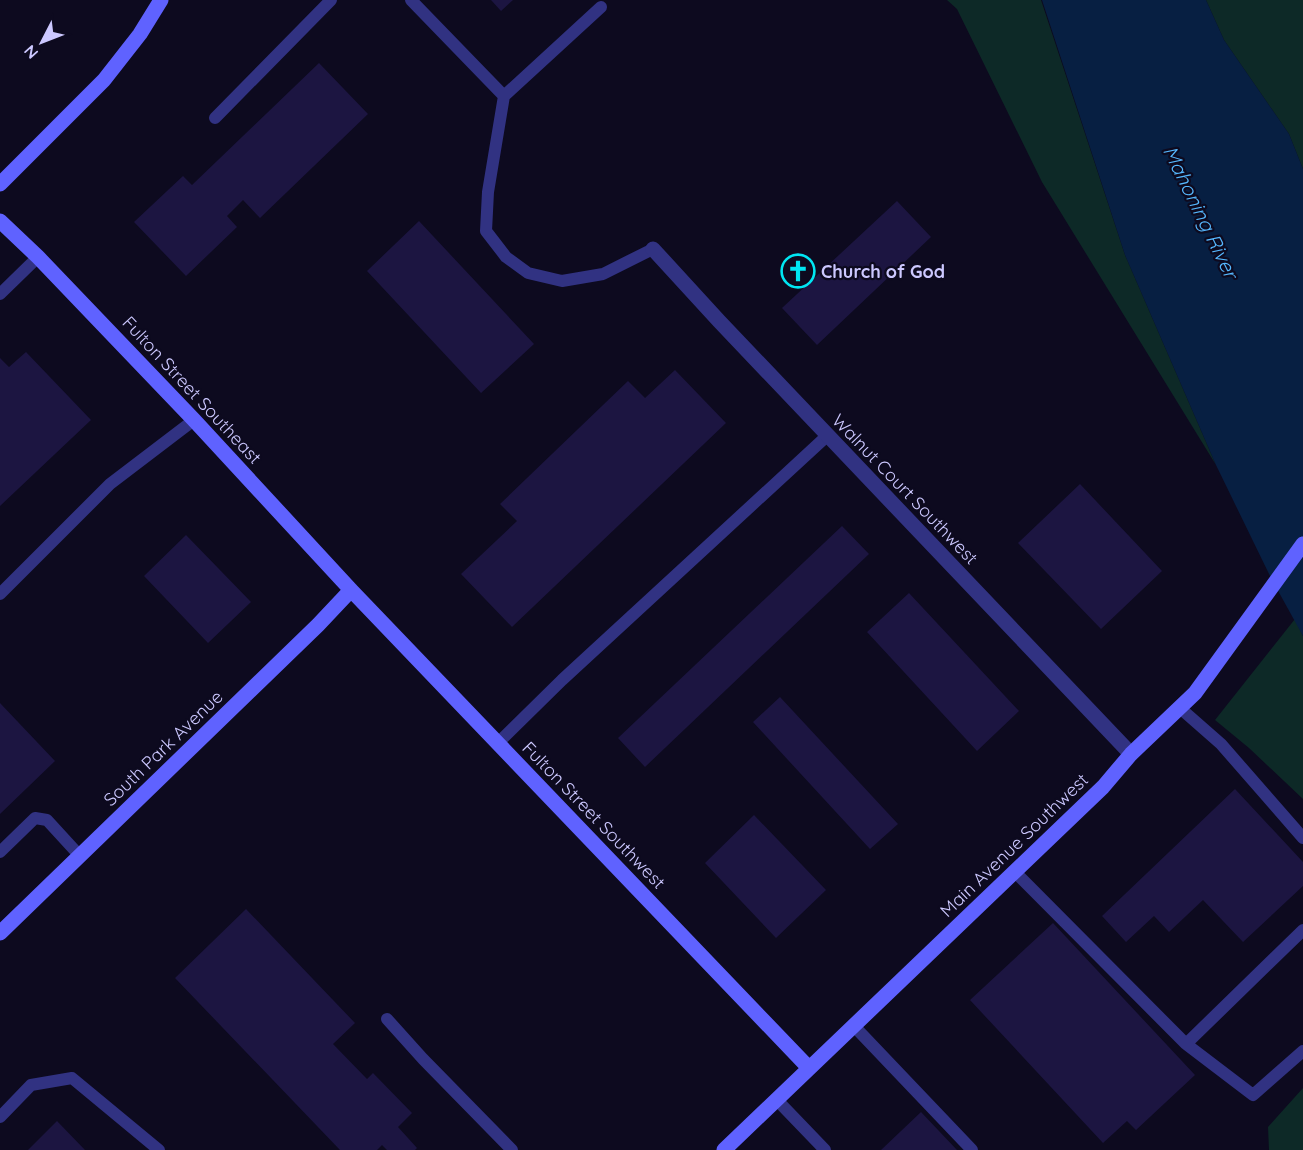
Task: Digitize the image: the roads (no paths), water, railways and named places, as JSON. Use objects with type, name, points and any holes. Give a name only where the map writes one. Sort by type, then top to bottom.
[{"type":"street","points":[[0,184],[104,80],[140,34],[161,0]]},
{"type":"street","name":"Fulton Street Southeast","points":[[0,220],[194,420],[351,591]]},
{"type":"street","name":"Walnut Court Southwest","points":[[653,249],[1131,754]]},
{"type":"street","name":"Main Avenue Southwest","points":[[724,1150],[808,1067],[1103,787],[1131,754],[1195,693],[1303,544]]},
{"type":"street","name":"Fulton Street Southwest","points":[[351,591],[808,1067]]},
{"type":"street","name":"South Park Avenue","points":[[0,933],[351,591]]},
{"type":"lane","points":[[215,118],[331,0]]},
{"type":"lane","points":[[411,0],[504,96]]},
{"type":"lane","points":[[602,8],[504,96],[488,192],[486,231],[506,257],[528,273],[561,281],[603,274],[653,249]]},
{"type":"lane","points":[[0,294],[38,257]]},
{"type":"lane","points":[[0,594],[110,484],[194,420]]},
{"type":"lane","points":[[498,743],[562,680],[828,435]]},
{"type":"lane","points":[[1180,708],[1221,744],[1303,838]]},
{"type":"lane","points":[[0,852],[35,818],[47,820],[80,856]]},
{"type":"lane","points":[[1014,871],[1186,1044],[1253,1095],[1303,1051]]},
{"type":"lane","points":[[1186,1044],[1303,930]]},
{"type":"lane","points":[[387,1019],[512,1150]]},
{"type":"lane","points":[[853,1025],[972,1150]]},
{"type":"lane","points":[[0,1117],[31,1085],[72,1078],[159,1150]]},
{"type":"lane","points":[[776,1099],[825,1150]]},
{"type":"water","name":"Mahoning River","points":[[1042,0],[1206,0],[1224,40],[1289,134],[1303,169],[1303,636],[1271,578],[1216,465],[1125,255]]},
{"type":"place","name":"Church of God","points":[[798,271]]}]
